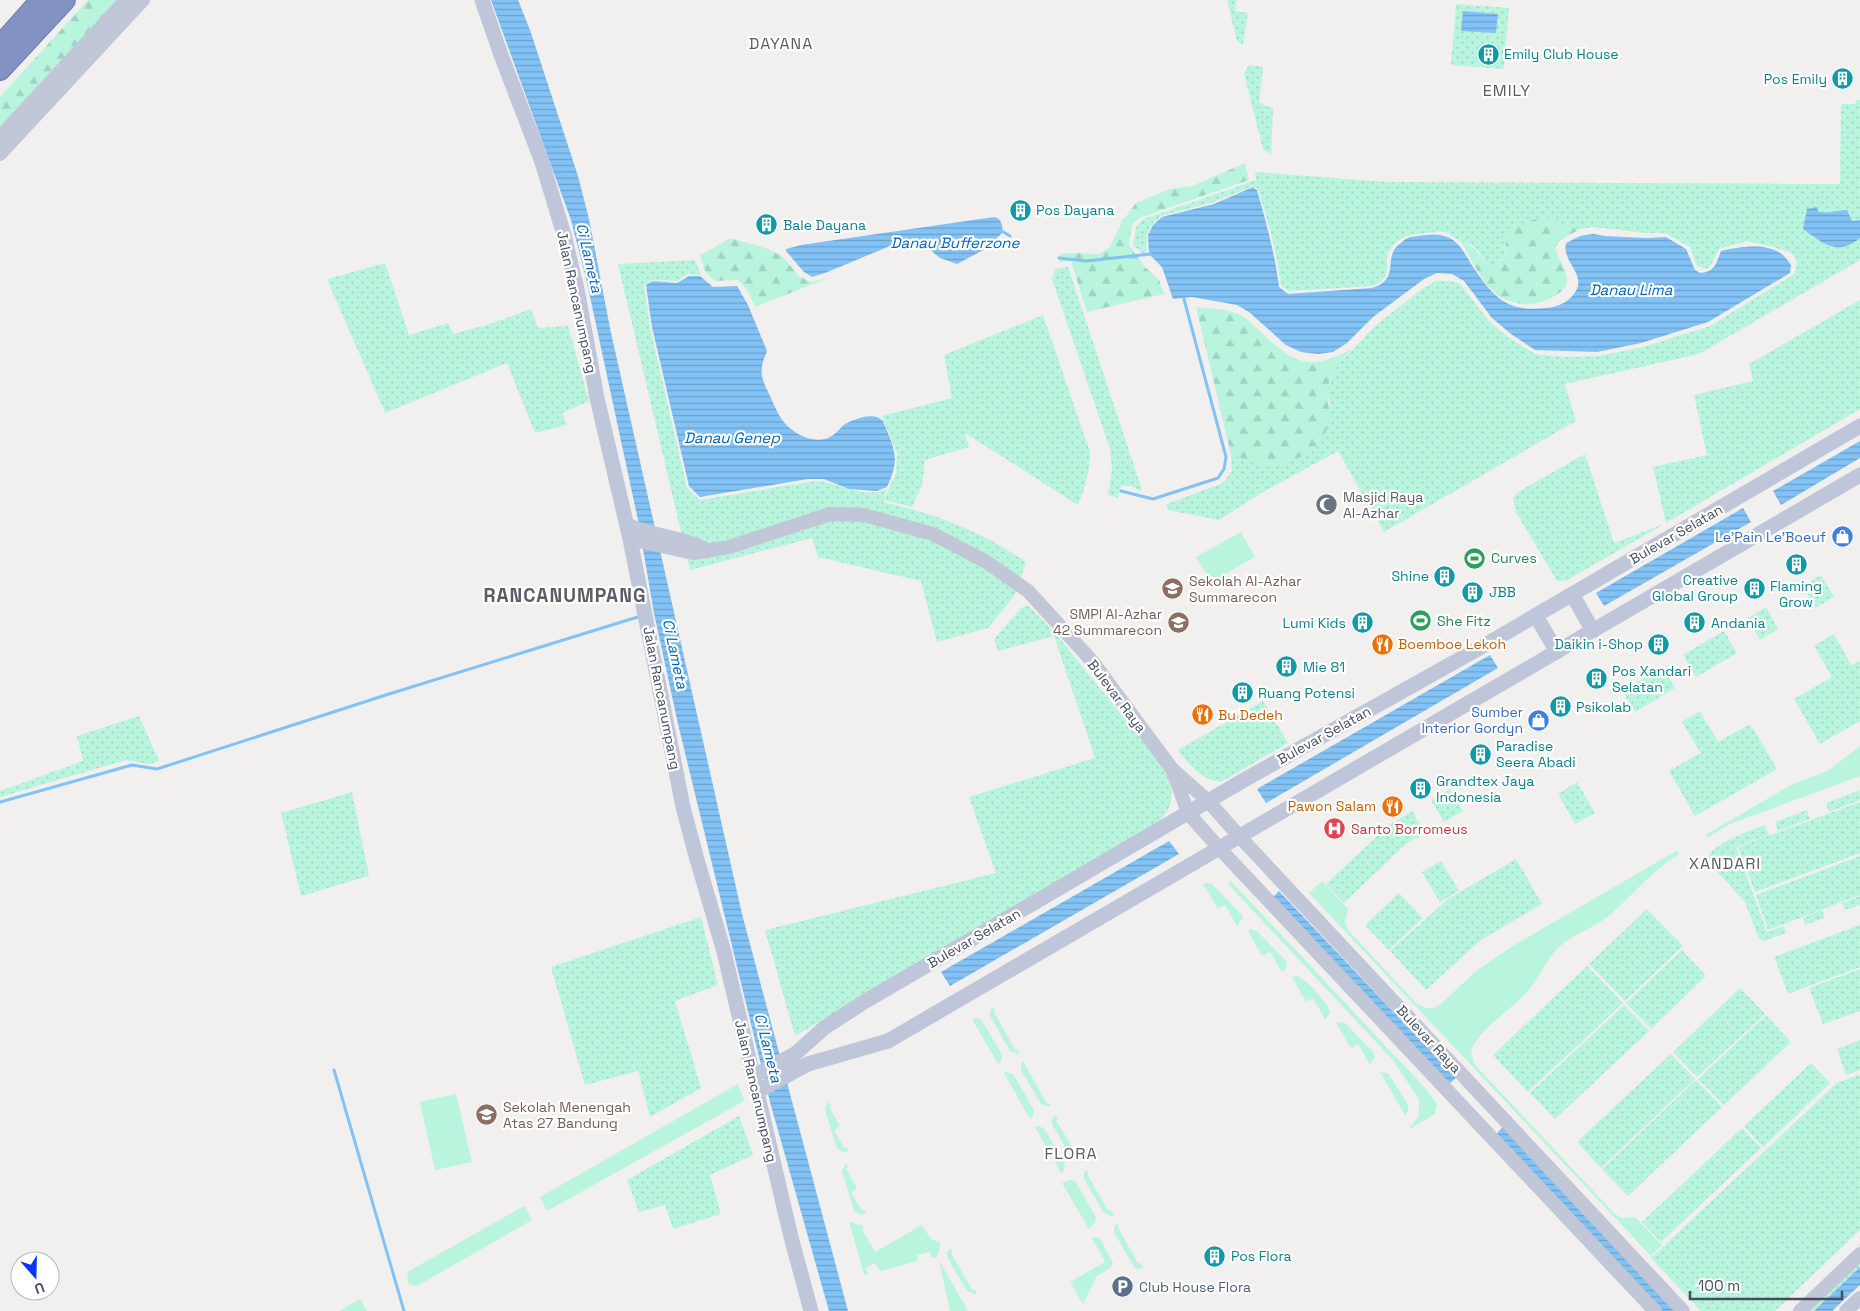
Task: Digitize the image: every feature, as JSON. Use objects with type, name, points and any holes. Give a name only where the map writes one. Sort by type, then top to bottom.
[{"type":"highway","points":[[0,46],[41,0]]},
{"type":"highway","points":[[0,70],[65,0]]},
{"type":"main road","name":"Jalan Rancanumpang","points":[[480,2],[542,162],[564,235],[577,289],[597,398],[633,533],[642,597],[688,825],[724,952],[786,1218],[812,1311]]},
{"type":"main road","name":"Bulevar Selatan","points":[[795,1062],[824,1028],[849,1010],[1208,801],[1536,616],[1860,426]]},
{"type":"main road","points":[[761,1072],[795,1062],[861,1050],[888,1041],[1860,475]]},
{"type":"main road","points":[[1572,594],[1593,631]]},
{"type":"main road","points":[[1536,616],[1557,652]]},
{"type":"main road","points":[[764,1088],[795,1062]]},
{"type":"street","points":[[0,137],[126,0]]},
{"type":"street","points":[[0,154],[143,0]]},
{"type":"street","name":"Bulevar Raya","points":[[633,533],[673,543],[697,544],[708,550],[729,547],[830,514],[864,516],[933,534],[985,561],[1028,591],[1092,661],[1172,769],[1208,801],[1238,836],[1683,1311]]},
{"type":"street","name":"Bulevar Raya","points":[[1172,769],[1188,813],[1219,848],[1655,1311]]},
{"type":"street","points":[[1800,1311],[1860,1254]]},
{"type":"street","points":[[1846,1311],[1860,1298]]},
{"type":"green space","points":[[88,0],[117,0],[0,131],[0,97]]},
{"type":"green space","points":[[1227,0],[1237,0],[1235,11],[1248,13],[1243,45],[1237,41]]},
{"type":"green space","points":[[1456,4],[1509,8],[1504,69],[1451,65]]},
{"type":"green space","points":[[1249,65],[1263,67],[1259,103],[1273,108],[1271,154],[1263,150],[1244,73]]},
{"type":"green space","points":[[1856,100],[1860,100],[1860,260],[1699,354],[1565,384],[1576,421],[1384,532],[1338,451],[1263,492],[1219,520],[1168,510],[1167,504],[1223,483],[1232,471],[1231,455],[1279,464],[1303,455],[1330,407],[1327,388],[1336,367],[1376,325],[1422,289],[1436,281],[1450,281],[1460,284],[1489,321],[1509,338],[1535,354],[1566,357],[1598,356],[1643,347],[1710,326],[1794,274],[1797,262],[1792,253],[1747,241],[1719,249],[1707,269],[1697,266],[1690,247],[1665,233],[1593,227],[1580,229],[1563,227],[1554,217],[1526,221],[1505,248],[1506,257],[1488,268],[1482,256],[1471,244],[1461,242],[1444,232],[1418,234],[1399,240],[1391,248],[1387,258],[1387,273],[1380,282],[1372,286],[1289,291],[1281,286],[1269,225],[1258,189],[1253,186],[1214,202],[1161,216],[1152,224],[1147,235],[1146,256],[1133,245],[1136,227],[1144,219],[1256,180],[1255,172],[1387,182],[1840,184],[1841,104],[1855,104]]},
{"type":"green space","points":[[1245,163],[1249,180],[1139,218],[1132,225],[1129,245],[1145,267],[1159,280],[1164,294],[1087,312],[1071,261],[1060,262],[1060,254],[1099,254],[1110,247],[1121,223],[1136,203],[1170,189],[1192,186]]},
{"type":"green space","points":[[1554,217],[1563,227],[1580,229],[1559,241],[1555,249],[1566,274],[1567,282],[1565,287],[1555,296],[1541,302],[1521,304],[1499,296],[1482,278],[1461,242],[1474,249],[1488,268],[1506,257],[1506,237],[1517,227],[1528,221]]},
{"type":"green space","points":[[731,238],[768,249],[782,256],[799,276],[811,282],[828,278],[755,307],[748,291],[738,280],[715,281],[705,271],[700,255]]},
{"type":"green space","points":[[695,260],[701,275],[688,274],[677,281],[653,280],[644,285],[650,327],[687,488],[700,500],[815,481],[863,492],[887,489],[883,502],[921,512],[958,525],[1010,551],[1026,562],[1015,595],[988,628],[937,642],[921,581],[818,557],[812,538],[690,570],[618,264]]},
{"type":"green space","points":[[385,263],[409,335],[448,323],[453,334],[490,324],[531,309],[538,328],[568,326],[589,401],[562,413],[567,425],[535,433],[507,363],[385,413],[327,279]]},
{"type":"green space","points":[[1068,267],[1141,487],[1141,491],[1131,486],[1121,486],[1118,498],[1108,495],[1112,468],[1110,449],[1052,279],[1055,269]]},
{"type":"green space","points":[[1860,300],[1860,409],[1666,523],[1653,467],[1707,455],[1694,395],[1753,381],[1749,364]]},
{"type":"green space","points":[[1196,307],[1227,310],[1239,314],[1286,353],[1305,362],[1325,360],[1352,349],[1337,367],[1329,382],[1328,426],[1324,435],[1312,449],[1296,459],[1277,464],[1258,463],[1231,455]]},
{"type":"green space","points":[[1043,315],[1090,452],[1087,479],[1078,505],[965,433],[969,447],[925,460],[922,485],[912,507],[884,500],[896,473],[897,454],[882,416],[952,398],[944,355]]},
{"type":"green space","points":[[1585,454],[1614,543],[1664,524],[1566,581],[1557,581],[1516,512],[1513,498],[1518,492]]},
{"type":"green space","points":[[1241,532],[1255,557],[1211,582],[1196,557]]},
{"type":"green space","points":[[1821,575],[1834,597],[1815,608],[1803,586]]},
{"type":"green space","points":[[1028,605],[1056,634],[1167,771],[1172,796],[1168,809],[1152,828],[795,1036],[765,930],[996,873],[969,797],[1095,758],[1054,636],[998,651],[994,639],[1021,608]]},
{"type":"green space","points":[[1766,607],[1778,629],[1760,640],[1747,618]]},
{"type":"green space","points":[[1724,631],[1737,653],[1696,677],[1683,655]]},
{"type":"green space","points":[[1834,634],[1851,665],[1860,661],[1860,721],[1820,744],[1794,699],[1832,677],[1814,646]]},
{"type":"green space","points":[[1663,667],[1675,688],[1635,712],[1622,690]]},
{"type":"green space","points":[[1263,701],[1288,743],[1221,782],[1201,775],[1178,750]]},
{"type":"green space","points":[[1700,711],[1718,742],[1750,724],[1777,769],[1695,816],[1669,771],[1702,752],[1700,752],[1682,722]]},
{"type":"green space","points":[[139,716],[159,761],[148,764],[126,760],[0,797],[0,791],[83,761],[77,736]]},
{"type":"green space","points":[[1860,746],[1860,776],[1730,824],[1708,837],[1706,836],[1791,785],[1829,770]]},
{"type":"green space","points":[[1577,782],[1595,813],[1575,824],[1558,794]]},
{"type":"green space","points":[[1450,789],[1463,811],[1444,822],[1431,800]]},
{"type":"green space","points":[[1860,790],[1860,800],[1829,812],[1826,803]]},
{"type":"green space","points":[[352,792],[369,876],[301,896],[281,813]]},
{"type":"green space","points":[[1860,802],[1860,853],[1755,892],[1738,847]]},
{"type":"green space","points":[[1807,810],[1810,819],[1778,831],[1775,822]]},
{"type":"green space","points":[[1412,811],[1425,833],[1406,844],[1344,903],[1326,884],[1389,825]]},
{"type":"green space","points":[[1765,825],[1769,835],[1736,847],[1767,932],[1784,926],[1786,933],[1764,941],[1759,939],[1745,902],[1711,865],[1709,856],[1712,851],[1725,842]]},
{"type":"green space","points":[[1676,851],[1679,852],[1678,855],[1651,875],[1610,915],[1559,947],[1550,957],[1528,991],[1488,1027],[1471,1051],[1474,1064],[1615,1214],[1622,1218],[1635,1217],[1662,1245],[1651,1256],[1309,893],[1322,881],[1348,909],[1345,921],[1348,930],[1416,1003],[1426,1008],[1433,1008],[1441,1004],[1475,972],[1511,947]]},
{"type":"green space","points":[[1860,856],[1860,895],[1768,930],[1756,895]]},
{"type":"green space","points":[[1516,859],[1542,904],[1481,940],[1426,990],[1390,951],[1448,899]]},
{"type":"green space","points":[[1441,861],[1459,891],[1440,902],[1422,872]]},
{"type":"green space","points":[[1231,881],[1427,1090],[1437,1104],[1435,1114],[1408,1130],[1419,1116],[1419,1099],[1392,1059],[1228,884]]},
{"type":"green space","points":[[1203,884],[1212,884],[1241,914],[1243,918],[1237,926],[1225,905],[1218,909]]},
{"type":"green space","points":[[1399,893],[1423,918],[1389,950],[1365,925]]},
{"type":"green space","points":[[1860,896],[1860,905],[1845,910],[1842,903]]},
{"type":"green space","points":[[1647,909],[1683,946],[1625,1001],[1589,964]]},
{"type":"green space","points":[[1822,910],[1825,918],[1805,925],[1803,918]]},
{"type":"green space","points":[[701,917],[718,985],[675,1001],[701,1088],[650,1117],[638,1071],[585,1085],[551,967]]},
{"type":"green space","points":[[1860,925],[1860,967],[1788,994],[1774,957]]},
{"type":"green space","points":[[1251,929],[1257,931],[1286,961],[1285,970],[1282,972],[1270,952],[1262,956],[1248,931]]},
{"type":"green space","points":[[1682,950],[1706,976],[1651,1029],[1626,1003]]},
{"type":"green space","points":[[1587,966],[1623,1003],[1528,1092],[1493,1055]]},
{"type":"green space","points":[[1860,969],[1860,1011],[1823,1024],[1809,988]]},
{"type":"green space","points":[[1297,976],[1311,987],[1326,1005],[1330,1014],[1325,1019],[1313,998],[1306,1002],[1292,977]]},
{"type":"green space","points":[[1740,988],[1765,1014],[1697,1077],[1673,1052]]},
{"type":"green space","points":[[1624,1005],[1649,1031],[1555,1119],[1530,1093]]},
{"type":"green space","points":[[993,1007],[1016,1051],[1018,1049],[1020,1052],[1017,1054],[1010,1051],[990,1016],[990,1011]]},
{"type":"green space","points":[[1766,1015],[1791,1042],[1724,1105],[1698,1079]]},
{"type":"green space","points":[[972,1019],[981,1019],[1002,1055],[1001,1062],[998,1064]]},
{"type":"green space","points":[[1336,1023],[1345,1023],[1374,1053],[1375,1057],[1370,1065],[1358,1044],[1351,1048]]},
{"type":"green space","points":[[1860,1040],[1860,1070],[1846,1075],[1837,1049]]},
{"type":"green space","points":[[1671,1054],[1695,1079],[1601,1168],[1577,1142]]},
{"type":"green space","points":[[1023,1061],[1047,1104],[1049,1103],[1051,1106],[1041,1104],[1021,1070]]},
{"type":"green space","points":[[1811,1063],[1830,1083],[1763,1147],[1744,1126]]},
{"type":"green space","points":[[1380,1072],[1388,1073],[1408,1105],[1408,1111],[1405,1115]]},
{"type":"green space","points":[[1004,1073],[1013,1074],[1034,1110],[1033,1116],[1030,1119]]},
{"type":"green space","points":[[1860,1074],[1860,1230],[1775,1311],[1701,1311],[1651,1258],[1837,1083]]},
{"type":"green space","points":[[1696,1080],[1722,1107],[1628,1196],[1602,1169]]},
{"type":"green space","points":[[738,1084],[744,1101],[547,1211],[540,1197]]},
{"type":"green space","points":[[456,1094],[472,1162],[435,1170],[420,1102]]},
{"type":"green space","points":[[829,1101],[831,1106],[829,1107],[840,1126],[834,1131],[845,1149],[847,1147],[849,1150],[844,1153],[837,1149],[825,1109]]},
{"type":"green space","points":[[1056,1115],[1058,1118],[1056,1120],[1082,1160],[1072,1159],[1052,1124],[1052,1119]]},
{"type":"green space","points":[[739,1116],[753,1155],[710,1175],[721,1214],[673,1229],[665,1205],[639,1212],[627,1180]]},
{"type":"green space","points":[[1035,1127],[1044,1128],[1065,1164],[1064,1170],[1061,1173]]},
{"type":"green space","points":[[1742,1128],[1761,1148],[1661,1242],[1642,1222]]},
{"type":"green space","points":[[846,1163],[848,1168],[846,1169],[857,1188],[851,1193],[862,1210],[864,1209],[866,1212],[861,1215],[854,1211],[842,1171]]},
{"type":"green space","points":[[1087,1170],[1089,1173],[1087,1174],[1108,1210],[1110,1209],[1114,1215],[1111,1216],[1104,1213],[1084,1179],[1084,1173]]},
{"type":"green space","points":[[1069,1180],[1075,1181],[1096,1217],[1095,1223],[1089,1229],[1062,1183]]},
{"type":"green space","points":[[524,1206],[532,1220],[417,1286],[409,1284],[407,1276],[409,1271]]},
{"type":"green space","points":[[849,1221],[863,1225],[863,1231],[875,1252],[922,1225],[931,1239],[941,1243],[937,1257],[932,1258],[930,1252],[917,1255],[918,1261],[880,1271],[875,1263],[865,1268],[868,1274],[864,1275]]},
{"type":"green space","points":[[1117,1223],[1138,1263],[1144,1268],[1138,1269],[1134,1267],[1114,1232],[1114,1227]]},
{"type":"green space","points":[[1096,1237],[1101,1240],[1113,1263],[1111,1267],[1096,1277],[1083,1304],[1070,1282],[1105,1262],[1092,1238]]},
{"type":"green space","points":[[951,1248],[951,1253],[973,1291],[975,1290],[977,1293],[967,1291],[947,1257],[947,1252]]},
{"type":"green space","points":[[939,1260],[968,1311],[950,1311]]},
{"type":"green space","points":[[1860,1261],[1860,1267],[1814,1311],[1807,1311]]},
{"type":"green space","points":[[360,1299],[367,1311],[339,1311]]},
{"type":"water","name":"Ci Lameta","points":[[491,0],[518,0],[530,30],[578,176],[589,219],[611,333],[742,914],[848,1311],[829,1311],[770,1102],[678,724],[654,613],[638,520],[586,278],[571,220]]},
{"type":"water","points":[[1463,11],[1498,14],[1496,33],[1461,31]]},
{"type":"water","name":"Danau Lima","points":[[1253,187],[1257,190],[1267,226],[1279,287],[1288,294],[1372,288],[1387,279],[1392,254],[1404,240],[1427,235],[1444,236],[1453,240],[1461,248],[1493,293],[1501,300],[1520,308],[1551,307],[1564,303],[1571,297],[1577,289],[1578,278],[1567,256],[1566,243],[1580,236],[1593,234],[1647,238],[1666,237],[1686,249],[1695,270],[1700,273],[1712,269],[1721,251],[1744,247],[1769,248],[1785,257],[1791,265],[1790,273],[1708,322],[1641,343],[1597,352],[1535,350],[1492,318],[1464,281],[1452,274],[1437,273],[1424,279],[1373,317],[1347,343],[1333,352],[1318,354],[1301,352],[1286,345],[1249,312],[1237,305],[1192,297],[1173,299],[1162,267],[1149,254],[1148,235],[1153,225],[1162,217],[1214,204]]},
{"type":"water","points":[[1816,207],[1819,212],[1847,210],[1852,221],[1860,220],[1860,238],[1852,244],[1837,247],[1830,246],[1810,234],[1803,229],[1807,209]]},
{"type":"water","name":"Danau Bufferzone","points":[[994,217],[1000,221],[1003,232],[987,248],[957,264],[940,258],[923,244],[902,241],[812,277],[804,272],[786,251],[786,249],[801,245]]},
{"type":"water","name":"Danau Genep","points":[[689,276],[700,276],[713,287],[737,286],[748,305],[767,351],[762,368],[764,382],[775,408],[787,426],[806,437],[820,440],[833,435],[851,421],[871,416],[883,421],[893,447],[895,461],[887,487],[877,491],[849,489],[824,479],[808,479],[700,497],[689,486],[652,327],[646,285],[653,281],[677,283]]},
{"type":"water","points":[[1860,441],[1860,458],[1781,505],[1773,491]]},
{"type":"water","points":[[1743,508],[1751,522],[1604,606],[1596,593]]},
{"type":"water","points":[[1490,655],[1498,668],[1266,803],[1257,789]]},
{"type":"water","points":[[1169,841],[1179,854],[950,986],[941,972]]},
{"type":"water","points":[[1279,891],[1456,1078],[1449,1084],[1272,898]]},
{"type":"water","points":[[1503,1127],[1675,1311],[1662,1311],[1496,1134]]},
{"type":"water","points":[[1860,1267],[1860,1285],[1832,1311],[1814,1311]]},
{"type":"waterway","points":[[1000,230],[1010,236]]},
{"type":"waterway","points":[[1059,258],[1086,261],[1151,254]]},
{"type":"waterway","points":[[1121,491],[1153,499],[1218,478],[1224,469],[1226,457],[1184,299]]},
{"type":"waterway","points":[[0,802],[132,765],[157,769],[389,694],[641,616]]},
{"type":"waterway","points":[[334,1070],[404,1311]]},
{"type":"place","name":"Emily Club House","points":[[1488,54]]},
{"type":"place","name":"Pos Emily","points":[[1843,79]]},
{"type":"place","name":"Pos Dayana","points":[[1020,210]]},
{"type":"place","name":"Bale Dayana","points":[[767,225]]},
{"type":"place","name":"Masjid Raya Al-Azhar","points":[[1327,505]]},
{"type":"place","name":"Le'Pain Le'Boeuf","points":[[1842,537]]},
{"type":"place","name":"Curves","points":[[1475,558]]},
{"type":"place","name":"Flaming Grow","points":[[1796,564]]},
{"type":"place","name":"Shine","points":[[1445,576]]},
{"type":"place","name":"Creative Global Group","points":[[1754,588]]},
{"type":"place","name":"Sekolah Al-Azhar Summarecon","points":[[1173,589]]},
{"type":"place","name":"JBB","points":[[1473,592]]},
{"type":"place","name":"She Fitz","points":[[1421,621]]},
{"type":"place","name":"SMPI Al-Azhar 42 Summarecon","points":[[1178,622]]},
{"type":"place","name":"Lumi Kids","points":[[1362,623]]},
{"type":"place","name":"Andania","points":[[1695,623]]},
{"type":"place","name":"Boemboe Lekoh","points":[[1382,644]]},
{"type":"place","name":"Daikin i-Shop","points":[[1659,644]]},
{"type":"place","name":"Mie 81","points":[[1287,667]]},
{"type":"place","name":"Pos Xandari Selatan","points":[[1596,679]]},
{"type":"place","name":"Ruang Potensi","points":[[1242,693]]},
{"type":"place","name":"Psikolab","points":[[1560,707]]},
{"type":"place","name":"Bu Dedeh","points":[[1202,715]]},
{"type":"place","name":"Sumber Interior Gordyn","points":[[1539,720]]},
{"type":"place","name":"Paradise Seera Abadi","points":[[1480,754]]},
{"type":"place","name":"Grandtex Jaya Indonesia","points":[[1420,789]]},
{"type":"place","name":"Pawon Salam","points":[[1392,806]]},
{"type":"place","name":"Santo Borromeus","points":[[1335,829]]},
{"type":"place","name":"Sekolah Menengah Atas 27 Bandung","points":[[487,1115]]},
{"type":"place","name":"Pos Flora","points":[[1215,1256]]},
{"type":"place","name":"Club House Flora","points":[[1123,1287]]},
{"type":"district","name":"DAYANA","points":[[781,43]]},
{"type":"district","name":"EMILY","points":[[1507,90]]},
{"type":"district","name":"RANCANUMPANG","points":[[565,595]]},
{"type":"district","name":"XANDARI","points":[[1725,863]]},
{"type":"district","name":"FLORA","points":[[1071,1153]]}]
